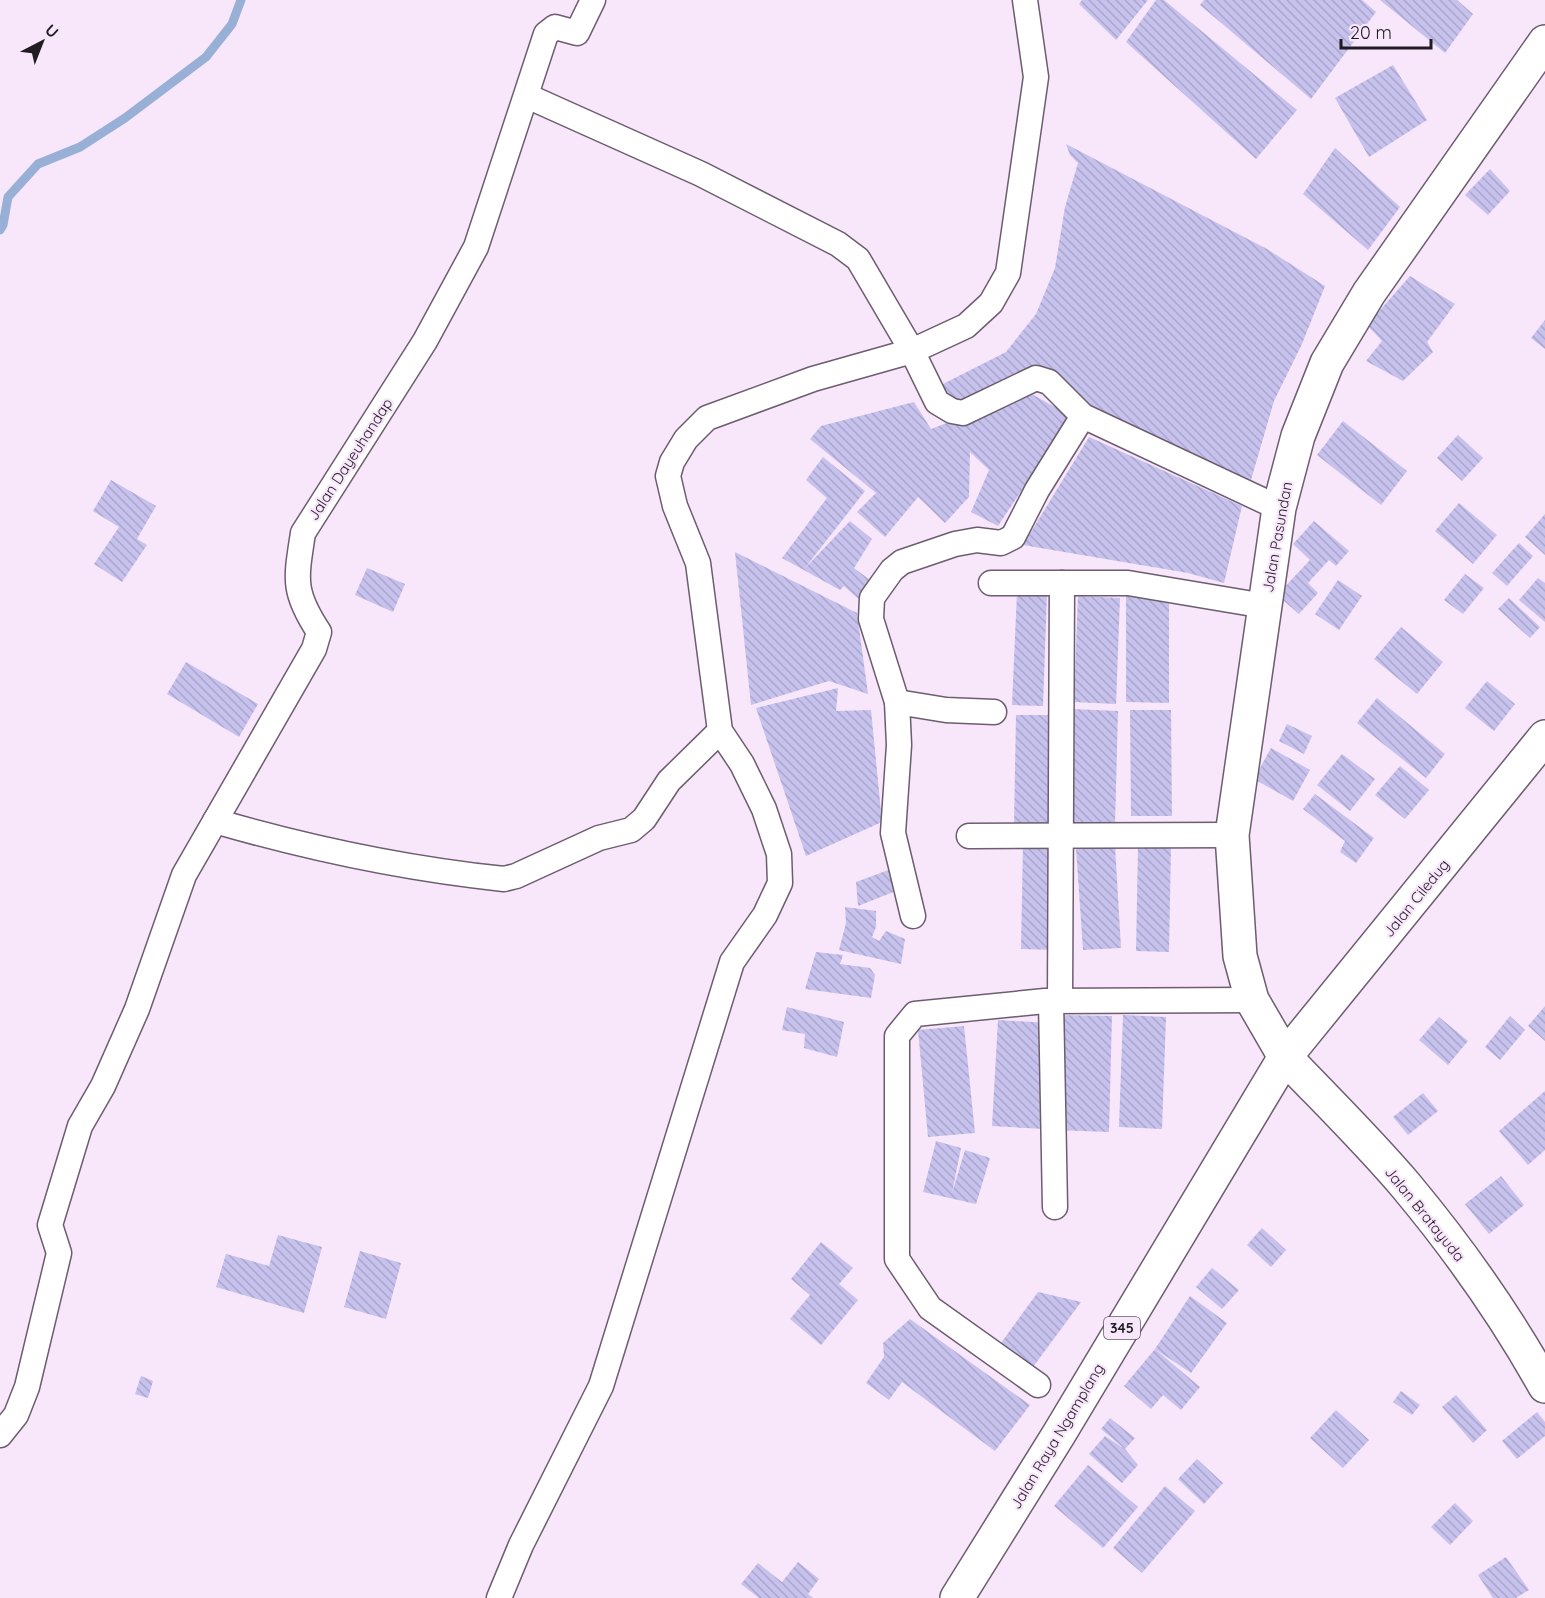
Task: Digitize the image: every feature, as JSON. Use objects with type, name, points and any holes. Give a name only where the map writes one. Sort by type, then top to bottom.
[{"type":"main road","name":"Jalan Pasundan","points":[[1285,1057],[1252,1000],[1240,952],[1232,835],[1279,508],[1298,436],[1327,363],[1369,293],[1545,42]]},
{"type":"main road","name":"Jalan Ciledug","points":[[1285,1057],[1545,737]]},
{"type":"main road","name":"Jalan Bratayuda","points":[[1285,1057],[1407,1187],[1451,1244],[1530,1358],[1545,1386]]},
{"type":"main road","name":"Jalan Raya Ngamplang","points":[[957,1598],[1059,1434],[1285,1057]]},
{"type":"street","name":"Jalan Dayeuhandap","points":[[0,1435],[16,1415],[27,1387],[59,1252],[50,1225],[80,1126],[103,1086],[137,1009],[184,874],[309,658],[320,632],[298,594],[296,569],[303,533],[425,341],[476,247],[546,34],[555,27],[577,33],[592,0]]},
{"type":"street","points":[[499,1598],[521,1545],[601,1386],[732,962],[765,915],[780,883],[779,854],[764,809],[742,764],[720,731],[698,562],[673,496],[668,476],[672,462],[686,439],[707,418],[813,379],[918,366],[991,303],[1008,273],[1036,77],[1025,0]]},
{"type":"street","points":[[527,96],[701,174],[838,244],[858,259],[937,402],[959,413],[1006,394],[1036,378],[1049,382],[1083,416],[1279,508]]},
{"type":"street","points":[[913,916],[892,833],[899,745],[897,702],[871,619],[872,598],[882,582],[902,562],[955,544],[977,540],[1001,543],[1013,537],[1037,490],[1083,416]]},
{"type":"street","points":[[991,583],[1128,583],[1265,606]]},
{"type":"street","points":[[1054,1207],[1056,1001],[1063,836],[1062,583]]},
{"type":"street","points":[[897,702],[946,710],[994,712]]},
{"type":"street","points":[[215,821],[275,838],[352,854],[504,879],[516,876],[599,838],[631,830],[644,819],[669,781],[720,731]]},
{"type":"street","points":[[969,836],[1232,835]]},
{"type":"street","points":[[1038,1385],[930,1308],[897,1259],[897,1035],[915,1014],[1056,1001],[1252,1000]]},
{"type":"building","points":[[1082,0],[1148,0],[1116,40],[1079,4]]},
{"type":"building","points":[[1156,0],[1164,0],[1297,110],[1256,159],[1126,42]]},
{"type":"building","points":[[1204,0],[1362,0],[1376,12],[1311,99],[1200,5]]},
{"type":"building","points":[[1380,0],[1457,0],[1473,14],[1445,53]]},
{"type":"building","points":[[1393,65],[1427,120],[1369,157],[1335,98]]},
{"type":"building","points":[[1066,144],[1267,249],[1325,286],[1302,344],[1274,401],[1251,480],[1092,409],[1052,371],[1029,367],[964,405],[937,387],[1006,352],[1036,314],[1055,268],[1065,207],[1078,163],[1070,155]]},
{"type":"building","points":[[1335,148],[1400,207],[1368,250],[1303,194]]},
{"type":"building","points":[[1490,169],[1510,191],[1488,215],[1465,195]]},
{"type":"building","points":[[1410,276],[1455,304],[1427,342],[1433,352],[1403,381],[1366,361],[1382,341],[1367,325]]},
{"type":"building","points":[[1545,320],[1545,349],[1531,338]]},
{"type":"building","points":[[1028,392],[1071,416],[998,526],[971,512],[989,470],[970,452],[969,497],[945,523],[918,497],[885,537],[857,512],[876,493],[810,439],[821,426],[914,402],[931,429]]},
{"type":"building","points":[[1343,421],[1407,471],[1381,505],[1317,455]]},
{"type":"building","points":[[1458,435],[1483,458],[1462,481],[1437,458]]},
{"type":"building","points":[[1089,437],[1242,506],[1224,583],[1188,573],[1023,545]]},
{"type":"building","points":[[823,457],[865,491],[805,568],[850,521],[872,539],[854,568],[874,583],[863,603],[844,586],[840,590],[782,558],[827,498],[806,480]]},
{"type":"building","points":[[111,480],[156,506],[137,539],[147,545],[122,582],[94,564],[119,527],[93,511]]},
{"type":"building","points":[[1459,503],[1497,535],[1473,564],[1435,531]]},
{"type":"building","points":[[1545,514],[1545,555],[1525,537]]},
{"type":"building","points":[[1314,521],[1349,551],[1336,566],[1329,560],[1308,583],[1318,593],[1299,614],[1277,595],[1310,560],[1293,544]]},
{"type":"building","points":[[1519,543],[1533,556],[1507,586],[1492,573]]},
{"type":"building","points":[[735,552],[857,613],[868,694],[829,681],[751,705]]},
{"type":"building","points":[[367,568],[405,584],[393,612],[355,595]]},
{"type":"building","points":[[1465,574],[1484,588],[1463,614],[1444,600]]},
{"type":"building","points":[[1538,578],[1545,583],[1545,622],[1519,600]]},
{"type":"building","points":[[1338,580],[1362,596],[1339,630],[1315,614]]},
{"type":"building","points":[[1017,592],[1047,593],[1043,706],[1012,705]]},
{"type":"building","points":[[1078,596],[1120,598],[1116,704],[1074,702]]},
{"type":"building","points":[[1126,596],[1169,596],[1169,703],[1126,702]]},
{"type":"building","points":[[1509,598],[1540,627],[1530,638],[1498,609]]},
{"type":"building","points":[[1401,627],[1443,662],[1417,694],[1374,659]]},
{"type":"building","points":[[186,662],[258,704],[239,737],[167,694]]},
{"type":"building","points":[[1487,681],[1515,704],[1494,731],[1465,708]]},
{"type":"building","points":[[838,688],[836,711],[871,710],[882,822],[806,856],[756,708]]},
{"type":"building","points":[[1377,698],[1445,754],[1426,778],[1357,723]]},
{"type":"building","points":[[1072,709],[1118,711],[1115,825],[1070,823]]},
{"type":"building","points":[[1130,710],[1171,710],[1172,816],[1131,816]]},
{"type":"building","points":[[1016,715],[1055,715],[1053,826],[1014,826]]},
{"type":"building","points":[[1287,724],[1312,736],[1304,754],[1279,741]]},
{"type":"building","points":[[1271,748],[1310,770],[1293,801],[1254,779]]},
{"type":"building","points":[[1342,754],[1375,779],[1350,811],[1317,785]]},
{"type":"building","points":[[1400,766],[1429,790],[1405,819],[1375,795]]},
{"type":"building","points":[[1315,794],[1374,838],[1356,863],[1340,852],[1345,841],[1303,809]]},
{"type":"building","points":[[1023,844],[1059,845],[1056,950],[1021,949]]},
{"type":"building","points":[[1115,846],[1121,948],[1083,950],[1076,848]]},
{"type":"building","points":[[1138,846],[1171,846],[1169,952],[1136,951]]},
{"type":"building","points":[[891,869],[896,891],[858,906],[856,882]]},
{"type":"building","points":[[845,907],[876,911],[876,927],[872,937],[879,941],[886,931],[905,939],[901,964],[839,950],[846,923]]},
{"type":"building","points":[[816,952],[843,955],[840,964],[870,968],[875,975],[871,998],[805,989]]},
{"type":"building","points":[[1545,1006],[1545,1041],[1528,1026]]},
{"type":"building","points":[[787,1007],[844,1022],[837,1057],[804,1048],[805,1034],[782,1030]]},
{"type":"building","points":[[1057,1015],[1112,1016],[1109,1132],[1055,1130]]},
{"type":"building","points":[[1123,1015],[1166,1017],[1162,1129],[1119,1127]]},
{"type":"building","points":[[1510,1016],[1525,1030],[1500,1060],[1485,1047]]},
{"type":"building","points":[[1439,1017],[1468,1041],[1448,1065],[1419,1040]]},
{"type":"building","points":[[998,1020],[1050,1023],[1044,1129],[992,1126]]},
{"type":"building","points":[[964,1026],[975,1133],[928,1137],[918,1030]]},
{"type":"building","points":[[1545,1091],[1545,1150],[1528,1165],[1499,1131]]},
{"type":"building","points":[[1423,1093],[1438,1111],[1408,1135],[1393,1117]]},
{"type":"building","points":[[936,1141],[961,1148],[952,1193],[965,1150],[990,1158],[976,1204],[923,1192]]},
{"type":"building","points":[[1501,1176],[1524,1205],[1489,1234],[1465,1204]]},
{"type":"building","points":[[1262,1228],[1286,1250],[1271,1267],[1247,1245]]},
{"type":"building","points":[[278,1235],[322,1247],[304,1313],[216,1287],[226,1254],[269,1266]]},
{"type":"building","points":[[821,1242],[853,1268],[839,1284],[858,1300],[821,1345],[790,1319],[810,1295],[791,1279]]},
{"type":"building","points":[[360,1251],[401,1263],[386,1319],[344,1307]]},
{"type":"building","points":[[1212,1268],[1239,1290],[1222,1309],[1196,1287]]},
{"type":"building","points":[[1038,1292],[1081,1302],[1033,1367],[1001,1343]]},
{"type":"building","points":[[1190,1296],[1227,1323],[1191,1373],[1155,1349]]},
{"type":"building","points":[[910,1319],[1030,1405],[995,1451],[902,1382],[889,1400],[866,1383],[884,1357],[883,1343]]},
{"type":"building","points":[[1155,1349],[1200,1387],[1181,1410],[1163,1395],[1151,1409],[1124,1386]]},
{"type":"building","points":[[141,1376],[153,1381],[148,1398],[135,1394]]},
{"type":"building","points":[[1401,1391],[1420,1405],[1412,1415],[1393,1402]]},
{"type":"building","points":[[1456,1395],[1487,1430],[1473,1443],[1442,1407]]},
{"type":"building","points":[[1336,1410],[1369,1440],[1343,1468],[1310,1438]]},
{"type":"building","points":[[1537,1412],[1545,1422],[1545,1436],[1517,1459],[1502,1441]]},
{"type":"building","points":[[1110,1418],[1135,1438],[1125,1449],[1101,1429]]},
{"type":"building","points":[[1105,1436],[1125,1449],[1138,1465],[1122,1483],[1089,1454]]},
{"type":"building","points":[[1197,1459],[1223,1483],[1204,1504],[1178,1479]]},
{"type":"building","points":[[1088,1465],[1138,1507],[1103,1548],[1054,1506]]},
{"type":"building","points":[[1165,1486],[1195,1511],[1142,1573],[1113,1548]]},
{"type":"building","points":[[1455,1503],[1473,1521],[1450,1545],[1431,1527]]},
{"type":"building","points":[[1506,1557],[1529,1590],[1516,1598],[1493,1598],[1478,1575]]},
{"type":"building","points":[[798,1562],[819,1579],[808,1594],[813,1598],[759,1598],[741,1584],[758,1563],[782,1582]]},
{"type":"waterway","points":[[0,230],[8,197],[38,164],[80,147],[125,118],[206,57],[232,24],[241,0]]}]
